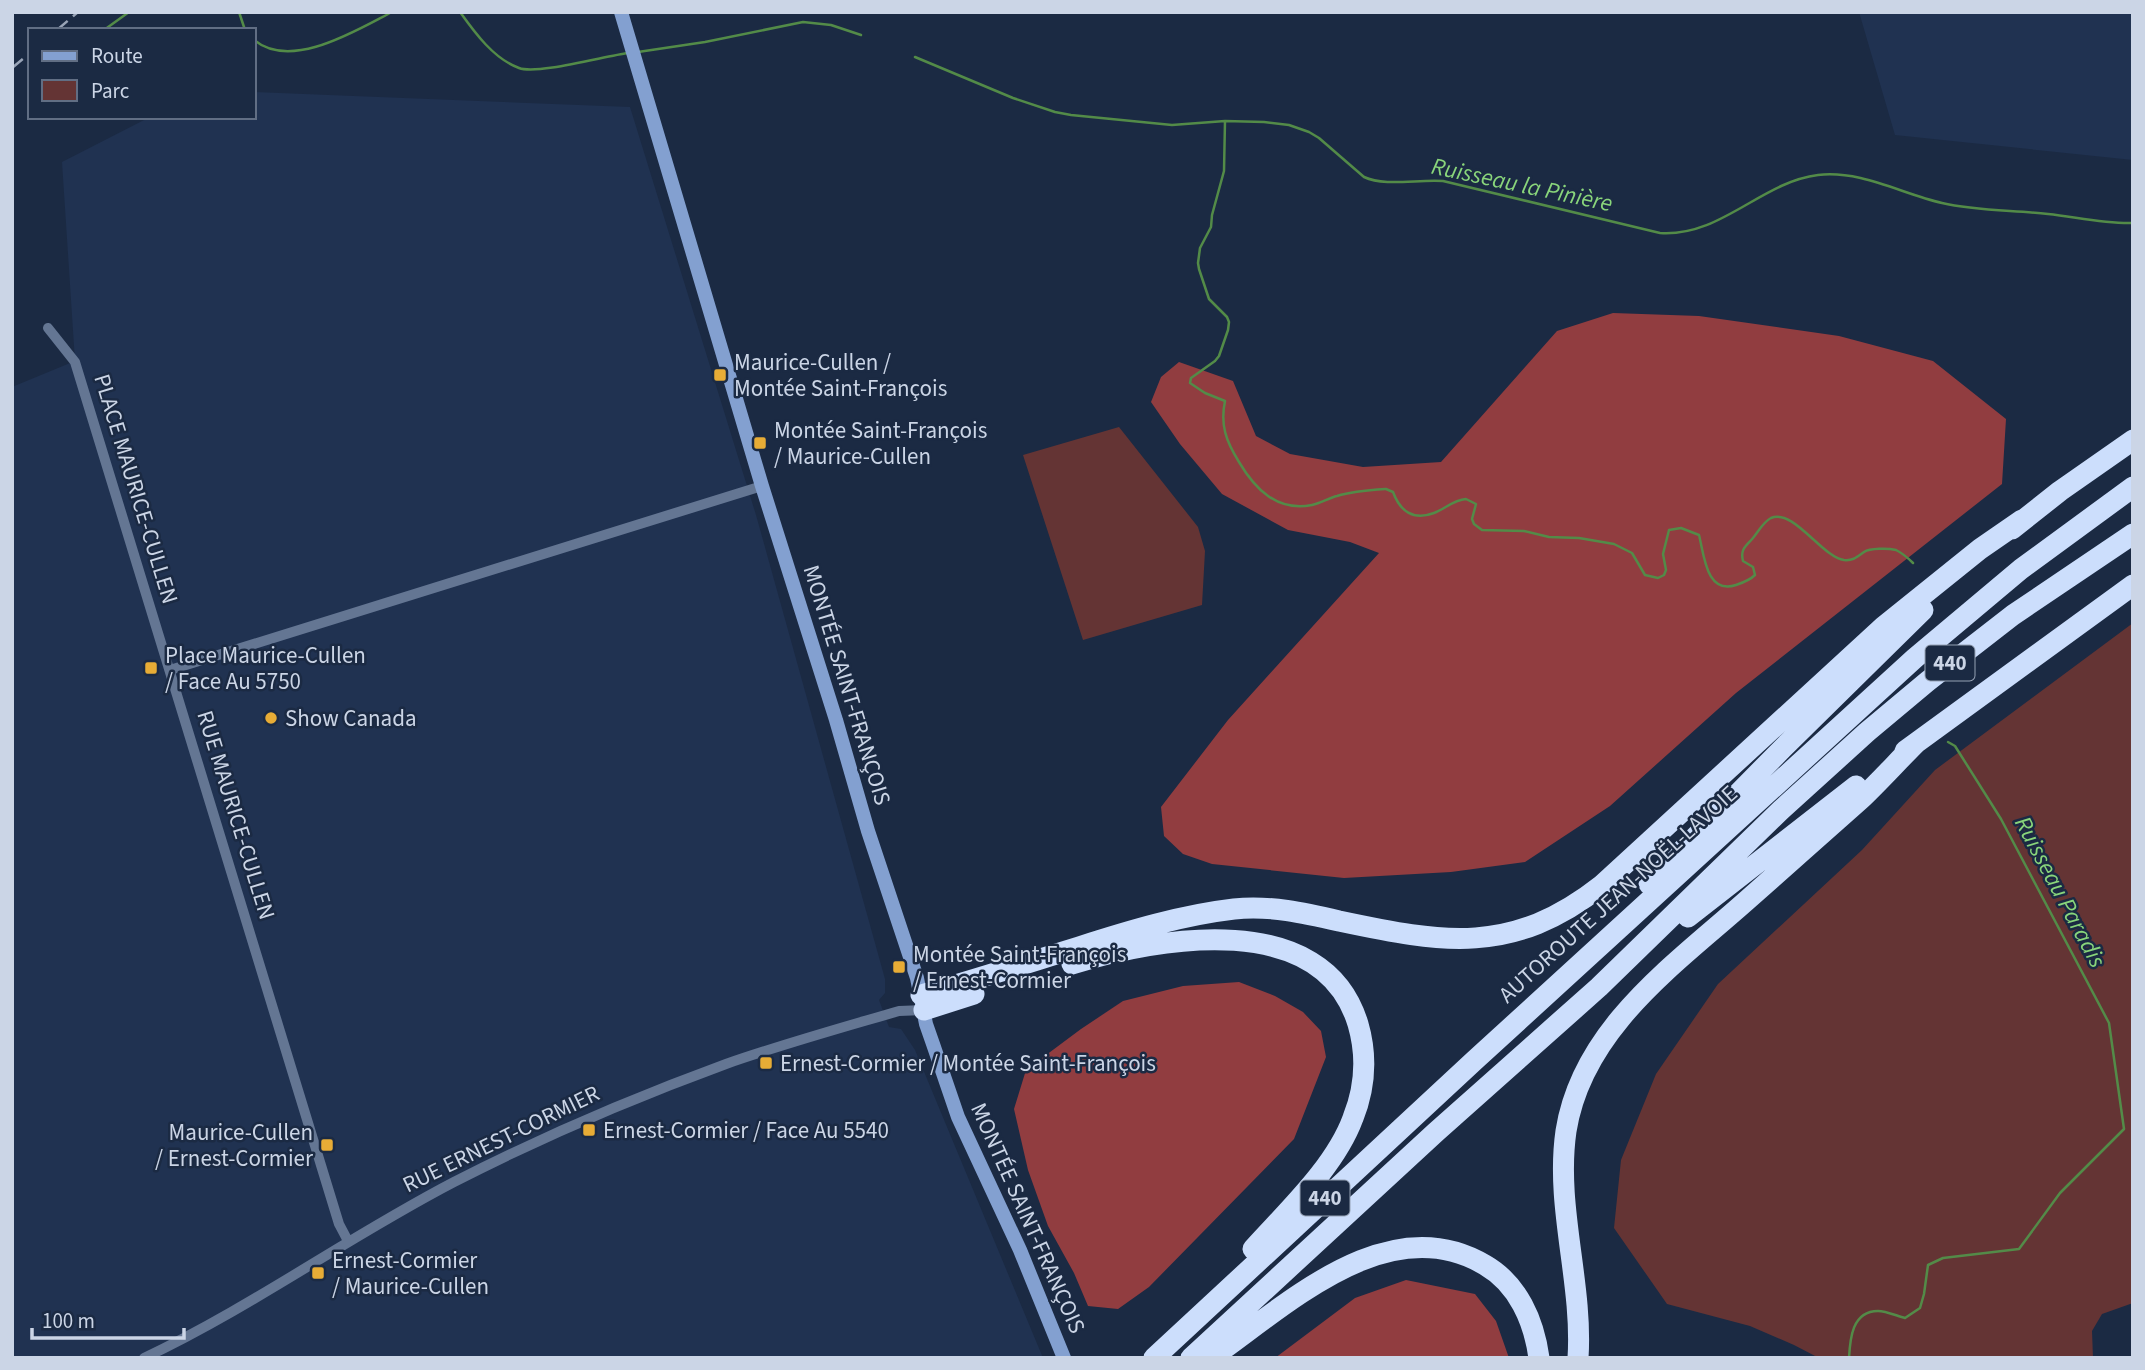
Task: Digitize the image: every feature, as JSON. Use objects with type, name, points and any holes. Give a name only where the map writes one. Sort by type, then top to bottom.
[{"type":"highway","points":[[923,1002],[1132,932],[1232,909],[1261,908],[1298,912],[1438,939],[1485,938],[1535,925],[1570,908],[1602,885],[1883,626],[1996,537],[2133,440]]},
{"type":"highway","name":"AUTOROUTE JEAN-NOËL-LAVOIE","points":[[1154,1358],[1475,1060],[1930,645],[2042,553],[2133,487]]},
{"type":"highway","points":[[1475,1060],[1882,649],[2022,520]]},
{"type":"highway","name":"AUTOROUTE JEAN-NOËL-LAVOIE","points":[[1191,1358],[1598,987],[1780,810],[1890,712],[2013,615],[2133,534]]},
{"type":"highway","points":[[1598,987],[1814,818],[2133,586]]},
{"type":"highway","points":[[1578,1358],[1578,1316],[1566,1211],[1564,1156],[1573,1101],[1595,1054],[1618,1021],[1653,984],[1861,799],[1916,743]]},
{"type":"highway","points":[[923,1002],[1112,953],[1178,942],[1236,942],[1275,947],[1311,961],[1335,981],[1353,1010],[1363,1050],[1363,1081],[1353,1120],[1319,1174],[1176,1338]]},
{"type":"highway","points":[[1211,1358],[1333,1273],[1369,1256],[1415,1248],[1444,1250],[1471,1257],[1489,1266],[1503,1278],[1517,1294],[1526,1311],[1537,1342],[1539,1358]]},
{"type":"street","name":"MONTÉE SAINT-FRANÇOIS","points":[[621,12],[762,486],[923,1002],[926,1024],[958,1117],[1020,1250],[1064,1358]]},
{"type":"street","name":"PLACE MAURICE-CULLEN","points":[[48,328],[75,362],[170,670]]},
{"type":"street","points":[[170,670],[762,486]]},
{"type":"street","name":"RUE MAURICE-CULLEN","points":[[170,670],[339,1224],[348,1241]]},
{"type":"street","name":"RUE ERNEST-CORMIER","points":[[144,1358],[238,1310],[348,1241],[506,1156],[643,1095],[729,1063],[923,1002]]},
{"type":"shaded area","points":[[1859,12],[2133,12],[2133,160],[1895,135]]},
{"type":"shaded area","points":[[256,92],[630,107],[756,515],[885,979],[885,993],[879,1000],[889,1027],[901,1029],[915,1050],[1043,1358],[12,1358],[12,387],[75,361],[62,162],[146,119],[256,119]]},
{"type":"shaded area","points":[[1613,313],[1699,316],[1839,336],[1933,361],[2006,419],[2002,484],[1736,693],[1610,806],[1525,862],[1451,872],[1344,878],[1212,864],[1183,854],[1164,836],[1161,807],[1228,720],[1379,553],[1350,542],[1288,530],[1222,494],[1180,444],[1151,402],[1161,377],[1179,362],[1233,381],[1256,436],[1290,454],[1363,467],[1441,462],[1557,331]]},
{"type":"shaded area","points":[[1239,982],[1275,996],[1303,1012],[1321,1031],[1326,1057],[1294,1139],[1149,1287],[1118,1309],[1088,1306],[1074,1273],[1048,1226],[1028,1170],[1014,1109],[1026,1070],[1123,1001],[1183,986]]},
{"type":"shaded area","points":[[1406,1280],[1475,1294],[1496,1321],[1509,1358],[1275,1358],[1355,1298]]},
{"type":"green space","points":[[1119,427],[1198,527],[1205,551],[1202,605],[1083,640],[1023,455]]},
{"type":"green space","points":[[2133,623],[2133,1303],[2102,1314],[2092,1331],[2093,1358],[1819,1358],[1750,1326],[1667,1304],[1614,1228],[1621,1160],[1656,1074],[1718,984],[1862,850],[1935,770]]},
{"type":"waterway","points":[[107,28],[129,12]]},
{"type":"waterway","name":"Ruisseau la Pinière","points":[[239,12],[244,28]]},
{"type":"waterway","name":"Ruisseau la Pinière","points":[[256,41],[269,48],[305,50],[343,37],[392,12]]},
{"type":"waterway","name":"Ruisseau la Pinière","points":[[460,12],[493,52],[519,68],[555,67],[628,53]]},
{"type":"waterway","name":"Ruisseau la Pinière","points":[[638,52],[705,42],[803,22],[831,25],[861,35]]},
{"type":"waterway","name":"Ruisseau la Pinière","points":[[915,57],[1013,98],[1055,112],[1172,125],[1225,121],[1289,125],[1319,138],[1364,177],[1372,180],[1443,181],[1660,233],[1682,232],[1702,227],[1797,180],[1834,174],[1866,179],[1955,206],[2133,223]]},
{"type":"waterway","name":"Ruisseau Paradis","points":[[1225,121],[1224,171],[1211,227],[1200,248],[1198,263],[1209,299],[1227,317],[1228,330],[1219,356],[1191,378],[1190,383],[1225,401],[1225,433],[1231,447],[1252,481],[1268,496],[1278,502],[1299,506],[1349,493],[1386,489],[1393,492],[1408,513],[1420,516],[1466,499],[1476,504],[1472,519],[1482,530],[1524,531],[1549,537],[1579,538],[1614,544],[1632,553],[1645,575],[1658,578],[1664,575],[1666,570],[1663,554],[1669,530],[1681,528],[1699,535],[1712,579],[1726,587],[1755,575],[1753,567],[1743,561],[1743,551],[1771,518],[1789,520],[1826,551],[1844,560],[1867,551],[1884,549],[1896,550],[1913,563]]},
{"type":"waterway","name":"Ruisseau Paradis","points":[[1849,1358],[1854,1327],[1863,1316],[1878,1311],[1905,1318],[1920,1308],[1928,1265],[1943,1258],[2019,1249],[2060,1193],[2124,1129],[2109,1023],[2001,819],[1955,746],[1948,742]]},
{"type":"railway","points":[[59,28],[78,12]]},
{"type":"railway","points":[[12,68],[28,55]]},
{"type":"place","name":"Maurice-Cullen / Montée Saint-François","points":[[720,375]]},
{"type":"place","name":"Montée Saint-François / Maurice-Cullen","points":[[760,443]]},
{"type":"place","name":"Place Maurice-Cullen / Face Au 5750","points":[[151,668]]},
{"type":"place","name":"Show Canada","points":[[271,718]]},
{"type":"place","name":"Montée Saint-François / Ernest-Cormier","points":[[899,967]]},
{"type":"place","name":"Ernest-Cormier / Montée Saint-François","points":[[766,1063]]},
{"type":"place","name":"Ernest-Cormier / Face Au 5540","points":[[589,1130]]},
{"type":"place","name":"Maurice-Cullen / Ernest-Cormier","points":[[327,1145]]},
{"type":"place","name":"Ernest-Cormier / Maurice-Cullen","points":[[318,1273]]}]
